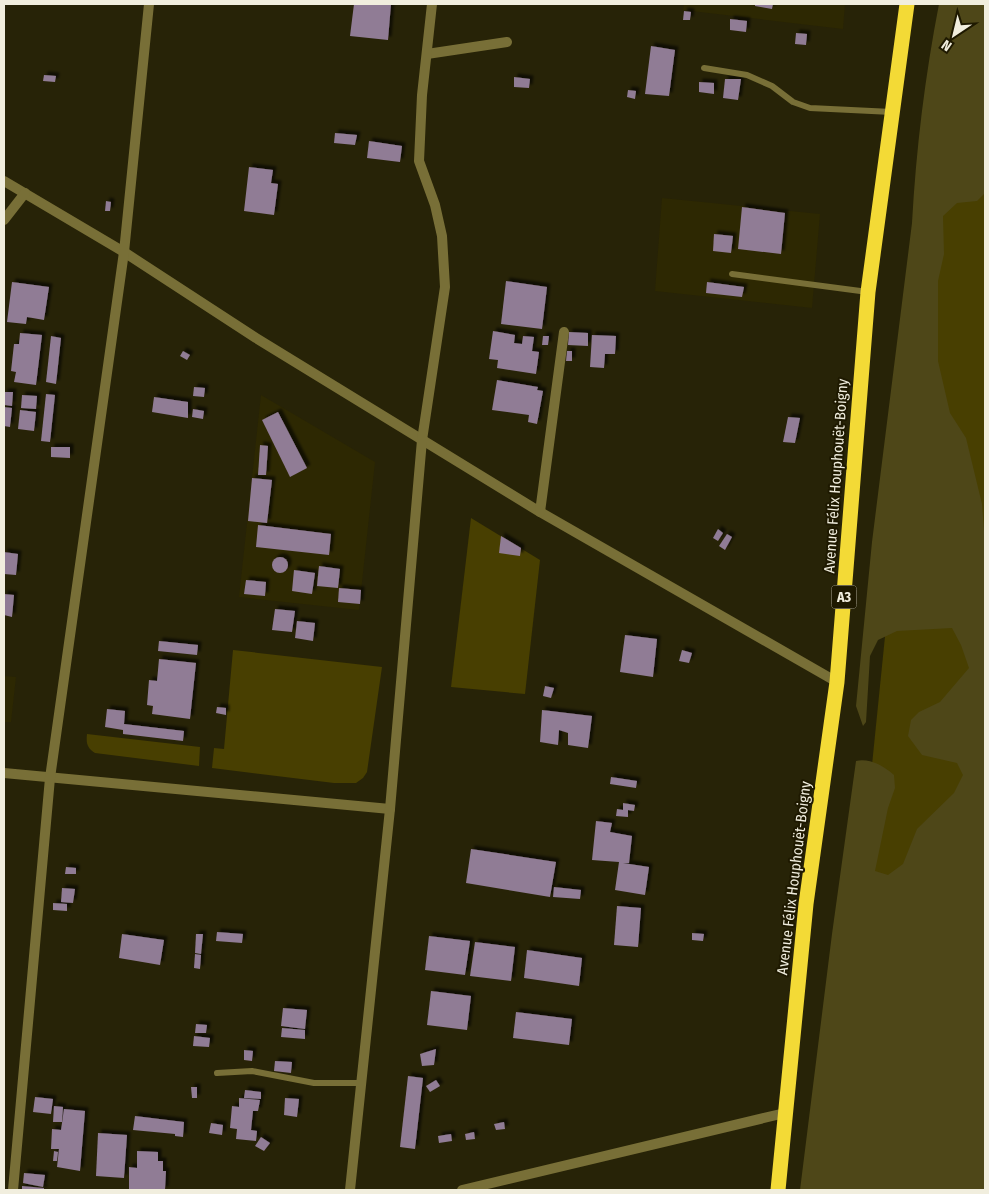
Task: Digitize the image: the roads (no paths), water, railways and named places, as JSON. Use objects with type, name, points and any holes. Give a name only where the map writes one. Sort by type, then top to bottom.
[{"type":"highway","name":"Avenue Félix Houphouët-Boigny","points":[[778,1190],[806,904],[838,682],[868,292],[907,4]]},
{"type":"street","points":[[13,1190],[50,778],[124,252],[149,4]]},
{"type":"street","points":[[350,1190],[390,809],[422,440],[445,287],[442,236],[435,205],[419,161],[422,95],[432,4]]},
{"type":"street","points":[[426,54],[507,42]]},
{"type":"street","points":[[4,181],[124,252],[256,338],[540,512],[838,682]]},
{"type":"street","points":[[4,220],[25,193]]},
{"type":"street","points":[[540,512],[564,332]]},
{"type":"street","points":[[4,774],[390,809]]},
{"type":"street","points":[[462,1190],[785,1113]]},
{"type":"lane","points":[[704,68],[747,75],[772,86],[793,102],[810,108],[893,112]]},
{"type":"lane","points":[[732,274],[868,292]]},
{"type":"lane","points":[[217,1073],[252,1071],[314,1083],[360,1083]]}]
